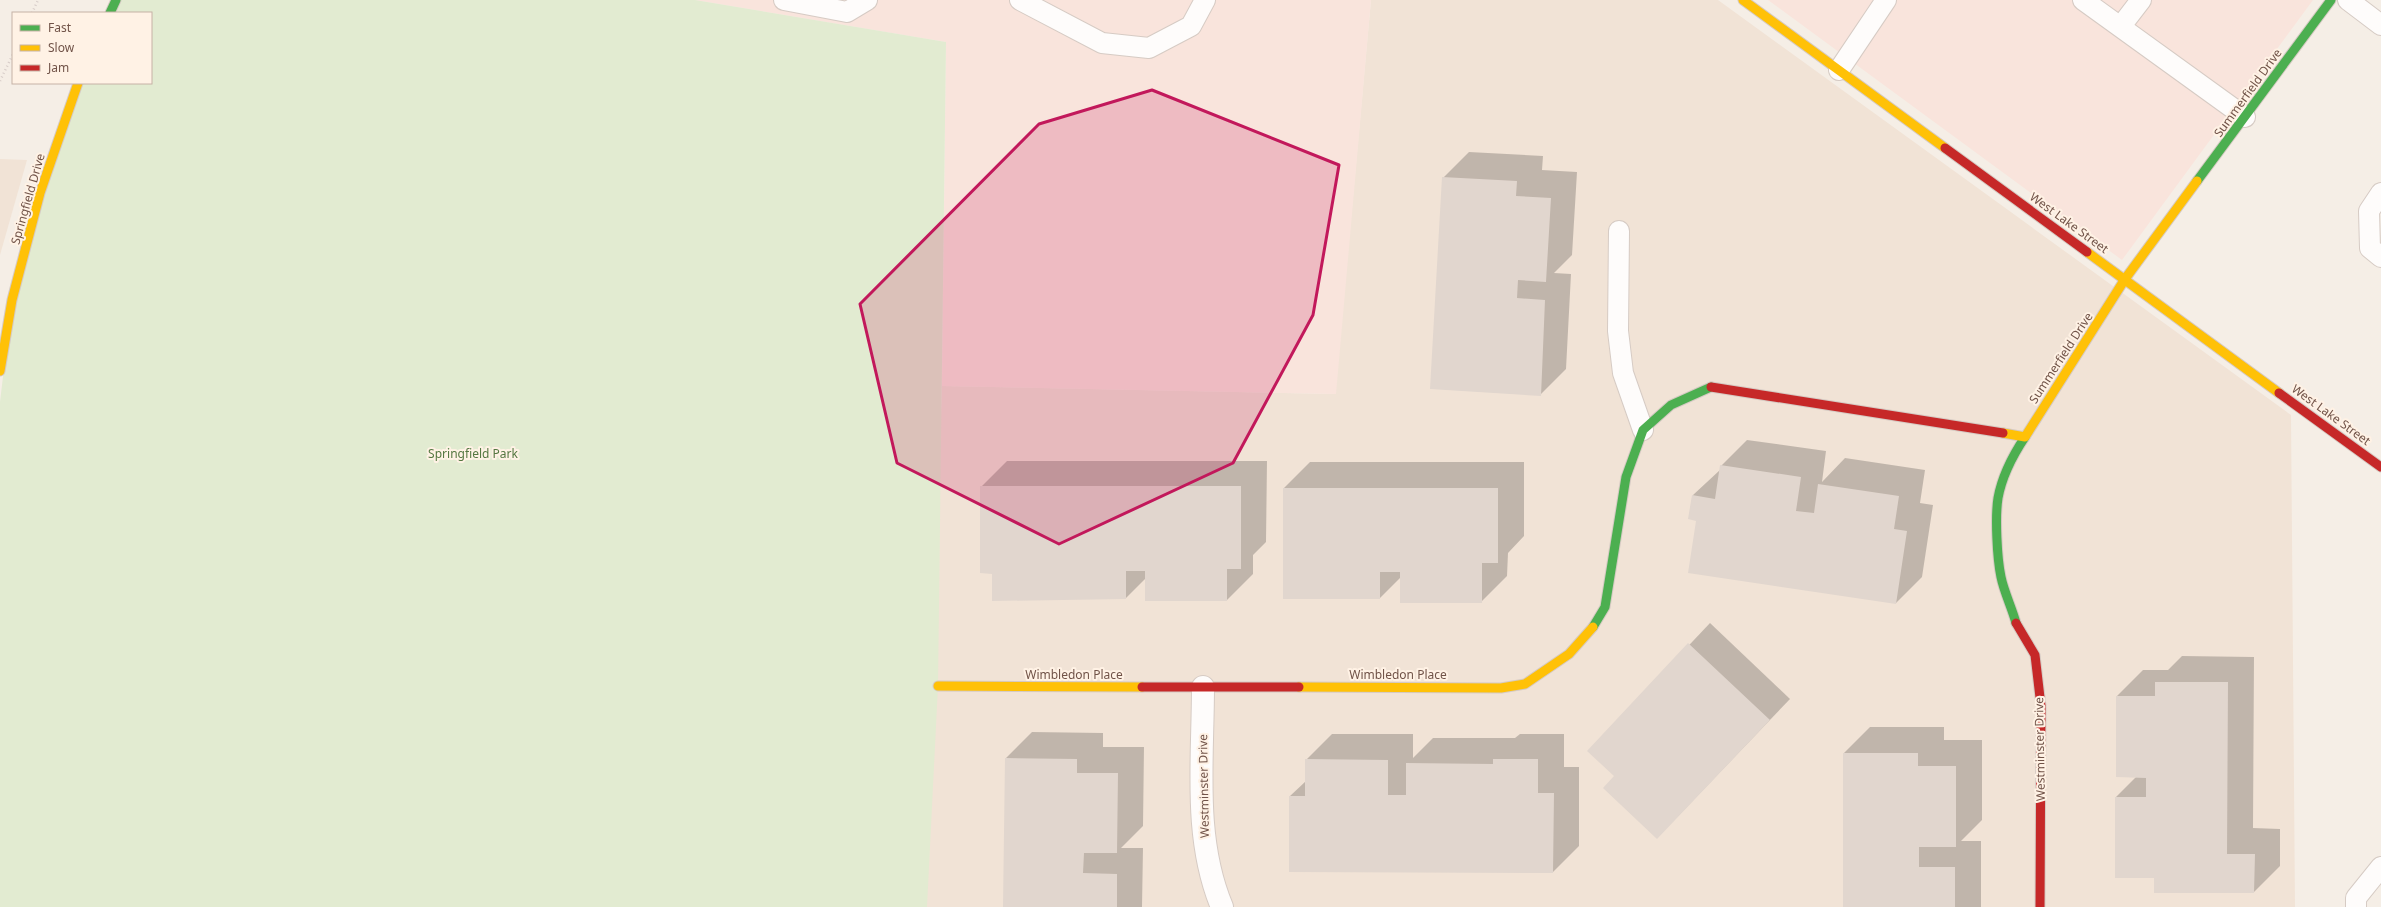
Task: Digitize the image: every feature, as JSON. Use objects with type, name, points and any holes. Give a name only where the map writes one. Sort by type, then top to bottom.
[{"type":"street","points":[[110,12],[116,0]]},
{"type":"street","name":"West Lake Street","points":[[1743,0],[2381,467]]},
{"type":"street","name":"Summerfield Drive","points":[[2025,437],[2125,279],[2330,0]]},
{"type":"street","name":"Springfield Drive","points":[[0,371],[12,300],[40,193],[78,84]]},
{"type":"street","name":"Wimbledon Place","points":[[938,686],[1501,688],[1525,684],[1568,654],[1592,628],[1605,607],[1626,476],[1643,430],[1671,405],[1713,386],[2025,437]]},
{"type":"street","name":"Westminster Drive","points":[[2025,437],[2012,458],[1998,498],[1998,552],[2001,578],[2011,602],[2018,629],[2035,655],[2041,706],[2040,907]]},
{"type":"street","name":"Westminster Drive","points":[[1203,687],[1203,834],[1212,885],[1222,907]]},
{"type":"lane","points":[[784,0],[847,12],[867,0]]},
{"type":"lane","points":[[1020,0],[1102,43],[1149,48],[1191,26],[1205,0]]},
{"type":"lane","points":[[1839,70],[1886,0]]},
{"type":"lane","points":[[2083,0],[2245,117]]},
{"type":"lane","points":[[2121,26],[2141,0]]},
{"type":"lane","points":[[2348,0],[2381,25]]},
{"type":"lane","points":[[2381,193],[2369,211],[2370,248],[2381,256]]},
{"type":"lane","points":[[1619,231],[1618,331],[1623,373],[1643,430]]},
{"type":"lane","points":[[2356,907],[2356,898],[2381,867]]},
{"type":"path","points":[[32,12],[38,0]]},
{"type":"path","points":[[0,81],[12,56]]},
{"type":"highlighted area","points":[[1152,90],[1339,165],[1313,315],[1233,463],[1059,544],[897,463],[860,304],[1039,124]]},
{"type":"shaded area","points":[[695,0],[1371,0],[1336,394],[942,386],[946,42]]},
{"type":"shaded area","points":[[1371,0],[1718,0],[2291,415],[2295,907],[925,907],[942,386],[1335,394]]},
{"type":"shaded area","points":[[1768,0],[2313,0],[2122,260]]},
{"type":"shaded area","points":[[0,159],[27,160],[0,255]]},
{"type":"green space","name":"Springfield Park","points":[[119,0],[695,0],[946,42],[938,686],[927,907],[0,907],[0,402],[12,300],[78,84],[152,84],[152,12],[113,12]]},
{"type":"building","points":[[1442,177],[1517,181],[1516,196],[1551,198],[1546,282],[1518,280],[1517,298],[1545,300],[1541,396],[1430,389]]},
{"type":"building","points":[[1720,465],[1801,477],[1796,511],[1814,513],[1818,484],[1899,496],[1894,529],[1907,531],[1896,604],[1688,573],[1696,521],[1688,519],[1692,495],[1715,499]]},
{"type":"building","points":[[980,486],[1241,486],[1241,569],[1227,569],[1227,601],[1145,601],[1145,571],[1126,571],[1126,599],[992,601],[992,574],[980,573]]},
{"type":"building","points":[[1283,488],[1498,488],[1498,563],[1482,563],[1482,603],[1400,603],[1400,572],[1380,572],[1380,599],[1283,599]]},
{"type":"building","points":[[1688,643],[1770,720],[1657,839],[1603,788],[1614,776],[1587,751]]},
{"type":"building","points":[[2155,682],[2228,682],[2227,854],[2255,854],[2254,893],[2154,893],[2154,878],[2115,878],[2115,797],[2146,797],[2146,778],[2116,777],[2116,696],[2155,696]]},
{"type":"building","points":[[1843,753],[1918,753],[1918,766],[1956,766],[1956,847],[1919,847],[1919,867],[1955,867],[1955,907],[1843,907]]},
{"type":"building","points":[[1005,758],[1077,759],[1077,773],[1118,773],[1117,853],[1084,853],[1083,873],[1117,874],[1117,907],[1003,907]]},
{"type":"building","points":[[1305,759],[1388,760],[1388,795],[1406,795],[1406,763],[1493,764],[1493,759],[1538,759],[1538,793],[1554,793],[1553,873],[1289,872],[1289,796],[1305,796]]},
{"type":"traffic: fast","points":[[110,12],[116,0]]},
{"type":"traffic: fast","points":[[2197,181],[2331,0]]},
{"type":"traffic: fast","points":[[1593,627],[1605,607],[1626,477],[1643,430],[1671,405],[1711,387]]},
{"type":"traffic: fast","points":[[2016,623],[2004,588],[1998,559],[1997,506],[2005,474],[2012,458],[2025,437]]},
{"type":"traffic: slow","points":[[1743,0],[1945,148]]},
{"type":"traffic: slow","points":[[0,371],[12,300],[40,193],[78,84]]},
{"type":"traffic: slow","points":[[2003,433],[2025,437],[2125,279],[2197,181]]},
{"type":"traffic: slow","points":[[2087,252],[2279,393]]},
{"type":"traffic: slow","points":[[1299,687],[1501,688],[1525,684],[1569,654],[1593,627]]},
{"type":"traffic: slow","points":[[938,686],[1142,687]]},
{"type":"traffic: jam","points":[[1945,148],[2087,252]]},
{"type":"traffic: jam","points":[[1711,387],[2003,433]]},
{"type":"traffic: jam","points":[[2279,393],[2381,467]]},
{"type":"traffic: jam","points":[[2016,623],[2035,655],[2041,706],[2040,907]]},
{"type":"traffic: jam","points":[[1142,687],[1299,687]]}]
